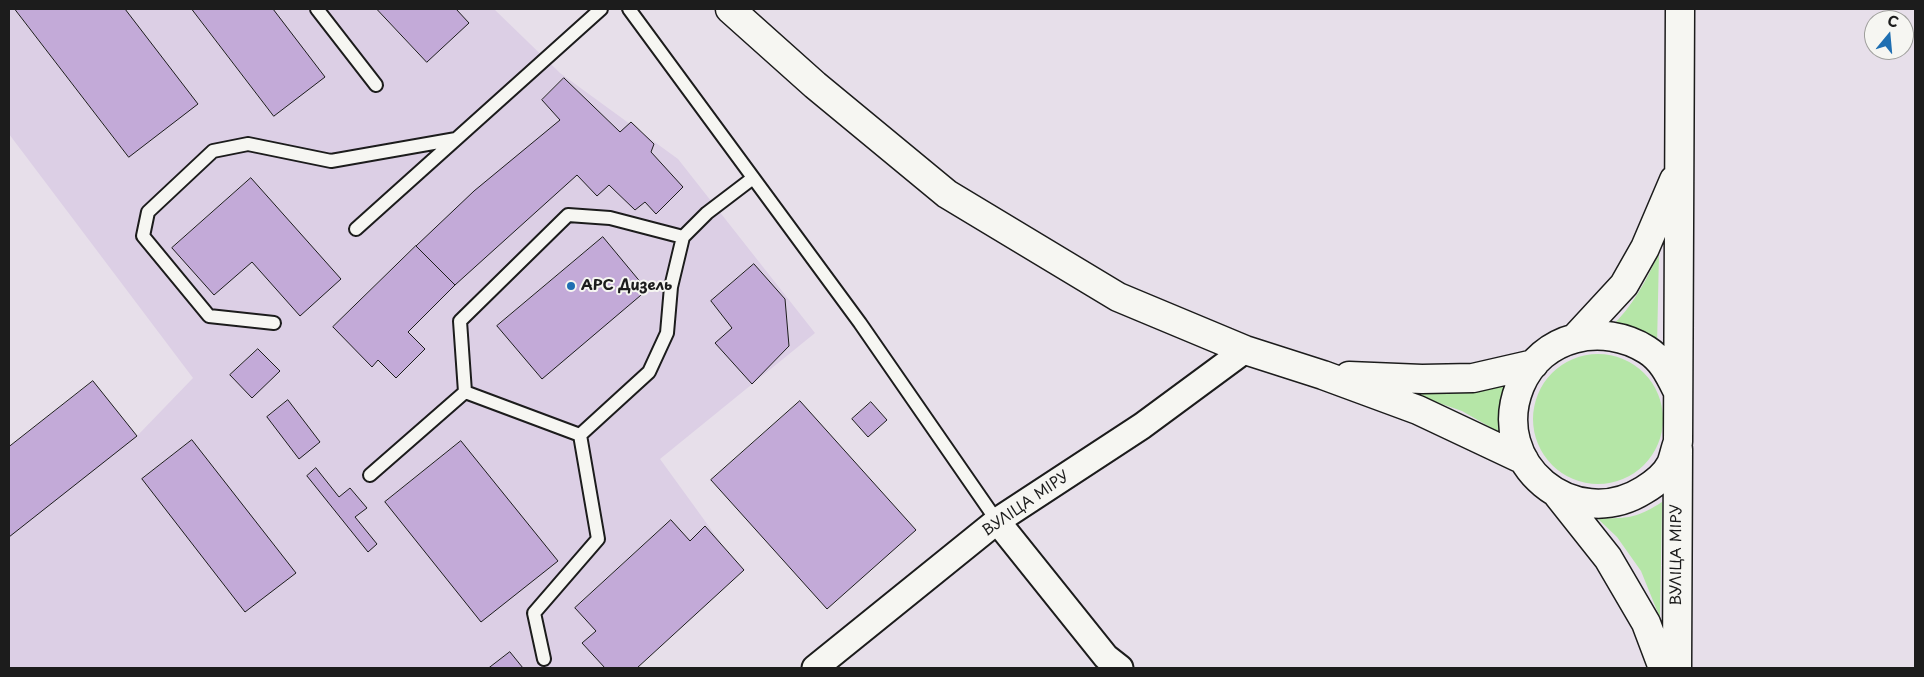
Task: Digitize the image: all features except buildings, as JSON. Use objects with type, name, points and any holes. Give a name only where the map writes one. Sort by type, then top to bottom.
[{"type":"main road","points":[[730,9],[815,85],[947,194],[1118,297],[1245,350],[1322,375],[1418,410],[1524,460]]},
{"type":"main road","points":[[1558,495],[1591,504],[1608,504],[1632,498],[1654,484],[1670,466],[1678,442],[1680,9]]},
{"type":"main road","points":[[1575,338],[1624,285],[1645,248],[1678,169]]},
{"type":"main road","points":[[1663,668],[1646,623],[1608,558],[1558,495],[1539,480],[1524,460],[1515,436],[1514,411],[1520,386],[1534,364],[1552,348],[1575,338],[1600,334],[1626,339],[1649,351],[1667,369],[1678,392]]},
{"type":"main road","points":[[1322,375],[1422,379],[1473,378],[1534,364]]},
{"type":"main road","name":"ВУЛІЦА МІРУ","points":[[1677,668],[1678,442]]},
{"type":"street","name":"ВУЛІЦА МІРУ","points":[[815,668],[997,521],[1142,426],[1245,350]]},
{"type":"street","points":[[997,521],[1106,658],[1120,668]]},
{"type":"lane","points":[[318,9],[376,85]]},
{"type":"lane","points":[[356,229],[601,9]]},
{"type":"lane","points":[[629,9],[860,323],[997,521]]},
{"type":"lane","points":[[274,323],[209,316],[143,236],[148,212],[213,151],[248,144],[331,161],[456,139]]},
{"type":"lane","points":[[580,435],[649,372],[667,333],[671,287],[683,237],[707,213],[753,178]]},
{"type":"lane","points":[[465,392],[460,321],[568,215],[610,218],[683,237]]},
{"type":"lane","points":[[465,392],[580,435]]},
{"type":"lane","points":[[370,475],[465,392]]},
{"type":"lane","points":[[544,659],[534,613],[598,539],[580,435]]},
{"type":"shaded area","points":[[9,9],[494,9],[560,73],[678,159],[815,333],[660,459],[742,572],[632,668],[9,668],[9,447],[93,381],[137,436],[193,378],[9,134]]},
{"type":"green space","points":[[1659,253],[1657,346],[1610,328],[1626,311],[1638,293]]},
{"type":"green space","points":[[1598,354],[1611,355],[1623,359],[1644,373],[1658,394],[1662,406],[1662,432],[1658,444],[1644,465],[1623,479],[1611,483],[1598,484],[1585,483],[1573,479],[1552,465],[1538,444],[1534,432],[1533,419],[1534,406],[1538,394],[1552,373],[1573,359],[1585,355]]},
{"type":"green space","points":[[1512,383],[1504,435],[1462,411],[1387,385],[1464,392],[1488,390]]},
{"type":"green space","points":[[1662,502],[1660,618],[1641,571],[1617,537],[1597,518],[1631,516],[1646,511]]},
{"type":"place","name":"АРС Дизель","points":[[571,286]]}]
